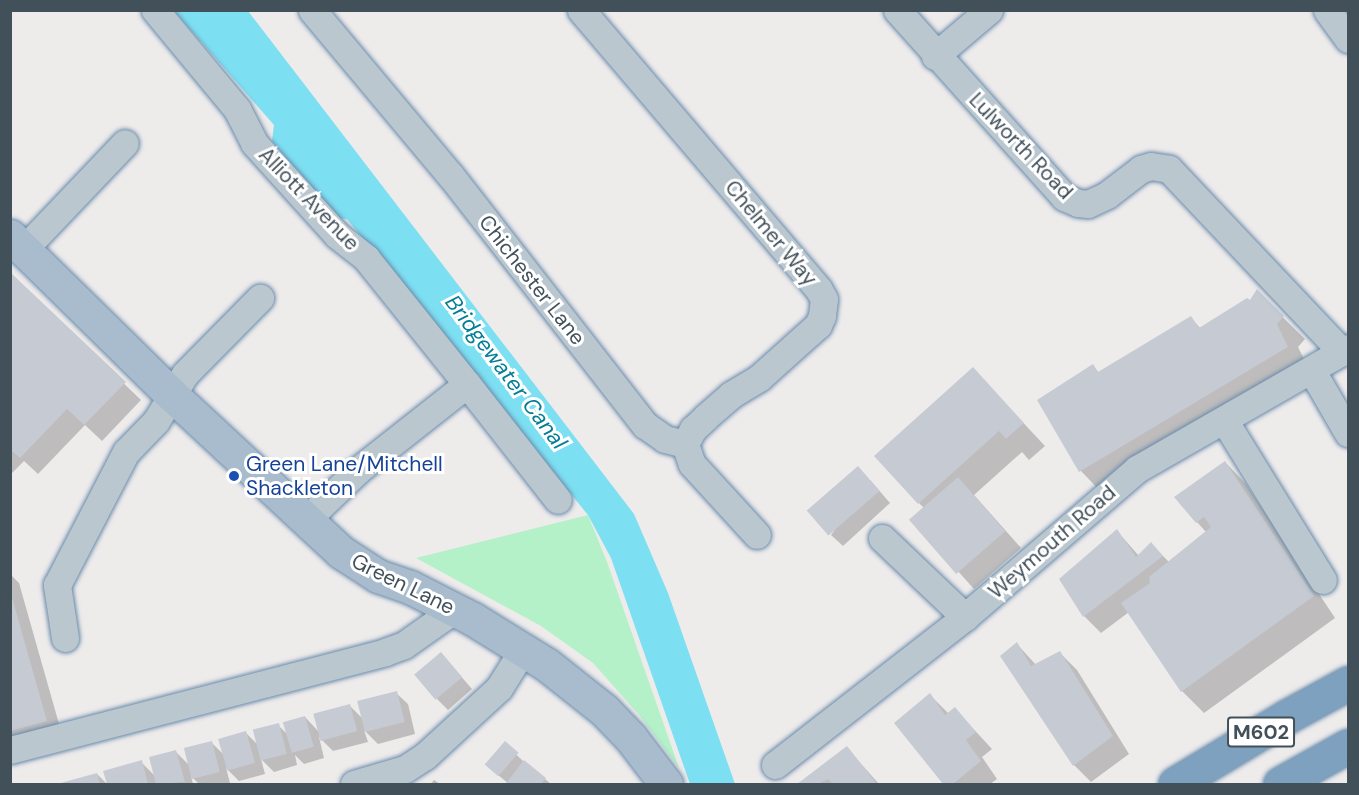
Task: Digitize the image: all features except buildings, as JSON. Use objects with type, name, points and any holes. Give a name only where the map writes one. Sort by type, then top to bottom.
[{"type":"highway","name":"M602","points":[[1175,784],[1286,717],[1348,683]]},
{"type":"highway","name":"M602","points":[[1280,784],[1348,746]]},
{"type":"main road","name":"Green Lane","points":[[17,242],[172,395],[360,566],[455,609],[524,648],[604,710],[659,774]]},
{"type":"street","name":"Alliott Avenue","points":[[155,10],[237,110],[254,143],[337,235],[366,258],[558,500]]},
{"type":"street","name":"Chichester Lane","points":[[312,10],[451,176],[645,425],[665,439],[685,444]]},
{"type":"street","name":"Chelmer Way","points":[[581,10],[819,290],[824,299],[822,316],[818,324],[759,378],[731,395],[706,417],[693,429],[685,444]]},
{"type":"street","name":"Lulworth Road","points":[[897,10],[935,56],[1071,201],[1088,204],[1098,201],[1133,174],[1151,166],[1161,166],[1177,174],[1345,350]]},
{"type":"street","points":[[935,56],[989,10]]},
{"type":"street","points":[[1327,10],[1348,39]]},
{"type":"street","points":[[17,242],[125,143]]},
{"type":"street","points":[[65,638],[57,585],[126,452],[156,421],[185,374],[260,298]]},
{"type":"street","name":"Weymouth Road","points":[[775,765],[965,617],[1137,469],[1312,371],[1345,350]]},
{"type":"street","points":[[1312,371],[1348,433]]},
{"type":"street","points":[[306,519],[357,471],[467,384]]},
{"type":"street","points":[[1224,420],[1323,580]]},
{"type":"street","points":[[685,444],[692,464],[757,536]]},
{"type":"street","points":[[882,538],[965,617]]},
{"type":"street","points":[[10,750],[385,652],[404,645],[455,609]]},
{"type":"street","points":[[370,782],[415,763],[465,722],[499,688],[524,648]]},
{"type":"green space","points":[[588,515],[607,562],[679,768],[640,716],[593,663],[541,626],[416,558]]},
{"type":"water","name":"Bridgewater Canal","points":[[174,11],[248,11],[634,514],[668,593],[735,784],[690,784],[611,558],[588,515],[347,219],[334,218],[272,141],[274,125]]},
{"type":"place","name":"Green Lane/Mitchell Shackleton","points":[[234,476]]}]
